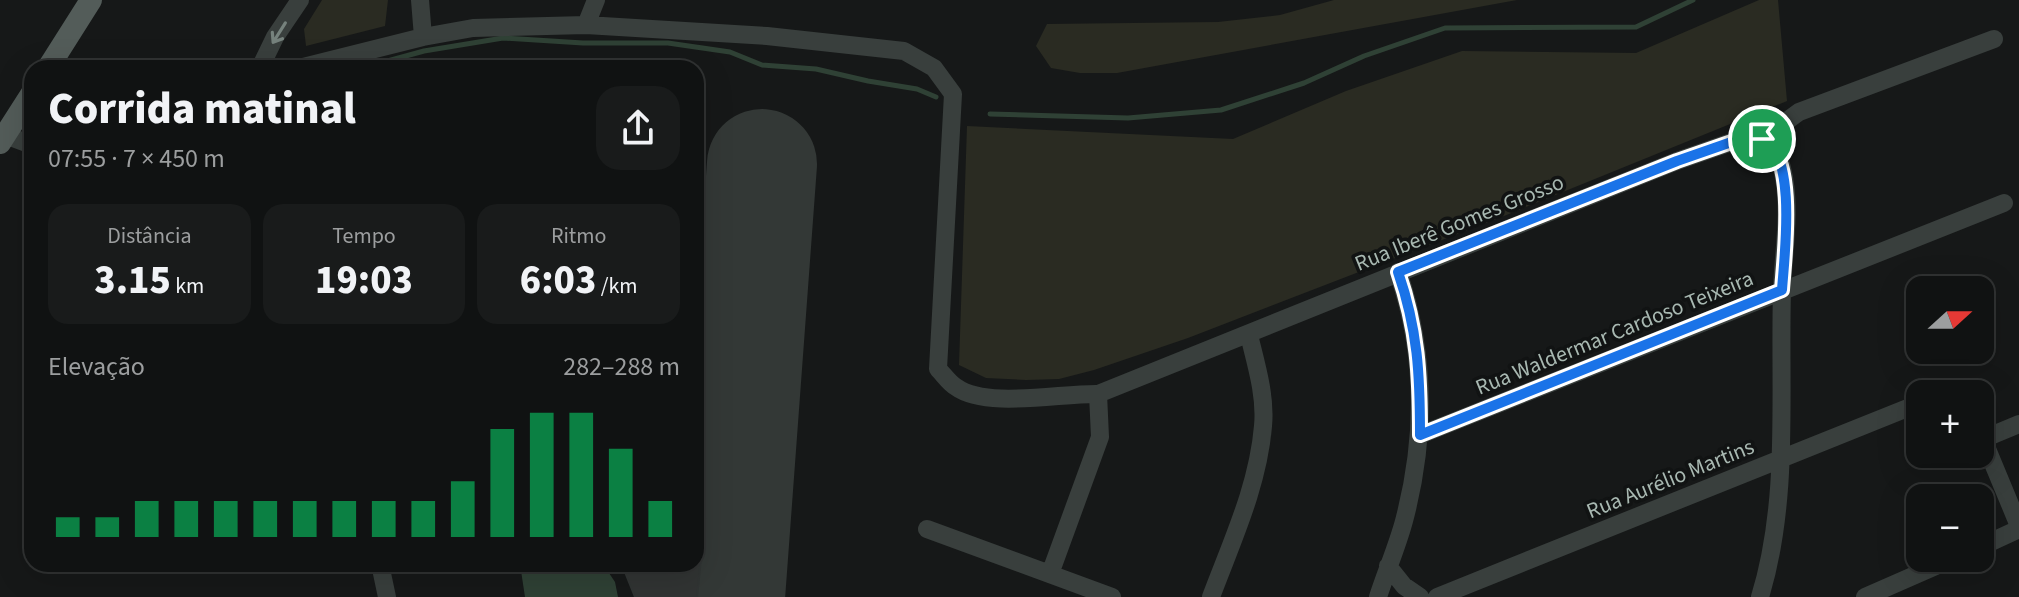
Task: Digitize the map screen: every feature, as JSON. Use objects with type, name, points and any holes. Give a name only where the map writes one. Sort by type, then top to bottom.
[{"type":"main road","points":[[53,60],[91,0]]},
{"type":"main road","points":[[3,139],[24,106]]},
{"type":"street","points":[[264,60],[300,0]]},
{"type":"street","points":[[420,0],[423,37]]},
{"type":"street","points":[[331,60],[473,28],[586,25],[596,0]]},
{"type":"street","name":"Rua Iberê Gomes Grosso","points":[[586,25],[767,36],[904,51],[934,68],[953,94],[938,369],[957,389],[990,398],[1043,399],[1098,394],[1677,161],[1743,138],[1762,139],[1799,112],[1994,39]]},
{"type":"street","points":[[3,139],[24,143]]},
{"type":"street","points":[[1760,597],[1773,550],[1780,460],[1786,209],[1782,169],[1776,151],[1762,139]]},
{"type":"street","name":"Rua Waldermar Cardoso Teixeira","points":[[1420,435],[2004,203]]},
{"type":"street","points":[[1378,597],[1403,523],[1420,435],[1420,369],[1410,307],[1398,272]]},
{"type":"street","points":[[1211,597],[1253,485],[1264,424],[1259,373],[1249,335]]},
{"type":"street","points":[[1050,574],[1100,437],[1098,394]]},
{"type":"street","name":"Rua Aurélio Martins","points":[[1437,597],[1906,409]]},
{"type":"street","points":[[1994,432],[2019,424]]},
{"type":"street","points":[[1994,466],[2019,528],[1994,540]]},
{"type":"street","points":[[927,529],[1112,597]]},
{"type":"street","points":[[1388,566],[1404,586],[1420,597]]},
{"type":"street","points":[[382,572],[387,597]]},
{"type":"street","points":[[1865,597],[1922,572]]},
{"type":"shaded area","points":[[322,0],[388,0],[385,26],[306,46],[304,29]]},
{"type":"shaded area","points":[[1334,0],[1517,0],[1117,73],[1080,73],[1051,68],[1036,46],[1047,24],[1218,22],[1280,15]]},
{"type":"shaded area","points":[[1759,0],[1778,0],[1787,101],[1504,216],[1188,338],[1094,370],[1059,379],[1026,380],[986,378],[959,365],[967,126],[1233,139],[1346,91],[1462,51],[1636,53]]},
{"type":"shaded area","points":[[521,572],[608,572],[615,582],[618,597],[525,597]]},
{"type":"building","points":[[625,572],[700,572],[697,597],[635,597]]},
{"type":"waterway","points":[[990,114],[1128,118],[1221,110],[1304,83],[1364,56],[1445,28],[1636,27],[1693,0]]},
{"type":"waterway","points":[[391,60],[424,51],[503,38],[583,43],[668,43],[730,52],[762,65],[816,69],[917,89],[936,97]]},
{"type":"runway","points":[[730,597],[762,164]]},
{"type":"route","points":[[1743,138],[1762,139],[1776,151],[1782,169],[1786,209],[1782,290],[1420,435],[1420,369],[1410,307],[1398,272],[1677,161],[1743,138]]}]
